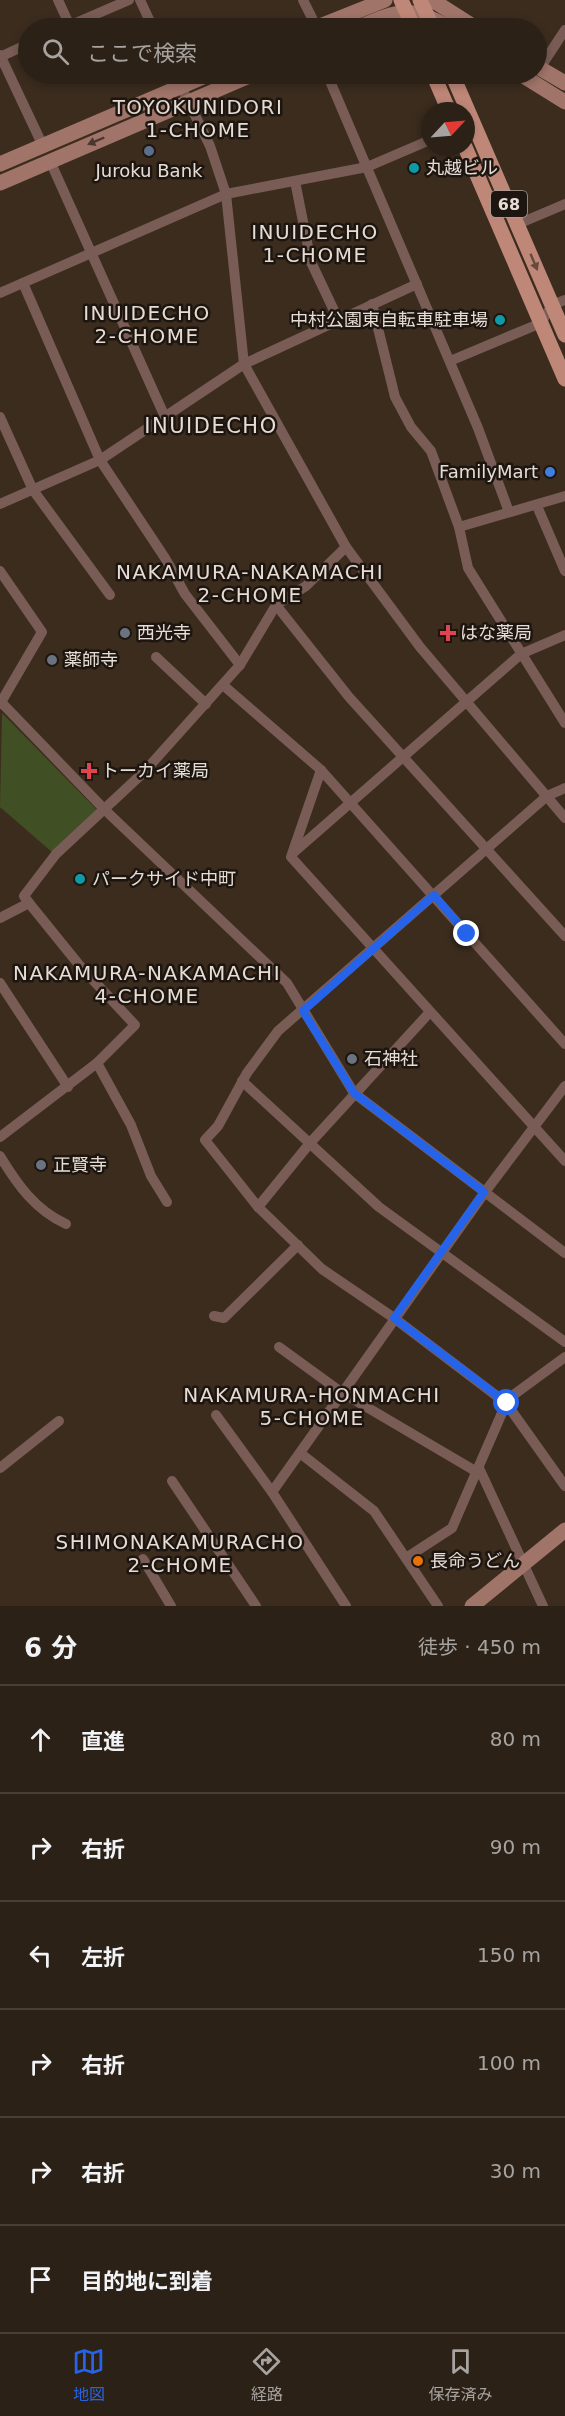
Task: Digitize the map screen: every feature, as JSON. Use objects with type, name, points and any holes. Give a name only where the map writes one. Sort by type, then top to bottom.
[{"type":"main road","points":[[437,84],[445,102]]},
{"type":"main road","name":"68","points":[[459,84],[518,224],[559,303],[565,335]]},
{"type":"main road","name":"68","points":[[469,156],[565,380]]},
{"type":"street","points":[[58,0],[64,18]]},
{"type":"street","points":[[88,18],[129,0]]},
{"type":"street","points":[[140,0],[148,18]]},
{"type":"street","points":[[303,0],[311,18]]},
{"type":"street","points":[[341,18],[385,0]]},
{"type":"street","points":[[377,18],[406,4],[448,18]]},
{"type":"street","points":[[547,55],[565,30]]},
{"type":"street","points":[[18,48],[0,56],[43,146]]},
{"type":"street","points":[[547,72],[565,83]]},
{"type":"street","points":[[0,165],[170,84]]},
{"type":"street","points":[[180,84],[210,146],[226,194],[244,364],[346,547],[393,613],[565,818]]},
{"type":"street","points":[[0,183],[230,84]]},
{"type":"street","points":[[331,84],[450,361],[498,478],[509,512]]},
{"type":"street","points":[[536,84],[565,102]]},
{"type":"street","points":[[0,293],[226,194],[367,167],[421,144]]},
{"type":"street","points":[[50,161],[165,417]]},
{"type":"street","points":[[295,181],[311,262],[338,319]]},
{"type":"street","points":[[518,224],[565,204]]},
{"type":"street","points":[[23,283],[100,460],[165,558],[185,594],[240,665]]},
{"type":"street","points":[[0,504],[100,460],[244,364],[417,284]]},
{"type":"street","points":[[450,361],[541,323],[559,303]]},
{"type":"street","points":[[372,304],[395,397],[411,427],[431,451],[459,527],[468,568],[565,723]]},
{"type":"street","points":[[0,417],[33,490],[110,595]]},
{"type":"street","points":[[459,527],[565,496]]},
{"type":"street","points":[[537,506],[565,571]]},
{"type":"street","points":[[0,1137],[97,1063],[135,1025],[80,966],[24,896],[56,854],[144,772],[223,685],[240,665],[276,605],[306,586],[346,547]]},
{"type":"street","points":[[0,571],[42,632],[0,702],[105,810],[286,983],[354,1093],[565,1253]]},
{"type":"street","points":[[276,605],[349,697],[565,936]]},
{"type":"street","points":[[293,854],[521,654],[565,634]]},
{"type":"street","points":[[156,657],[206,704]]},
{"type":"street","points":[[223,685],[321,770],[565,1044]]},
{"type":"street","points":[[321,770],[291,857],[565,1161]]},
{"type":"street","points":[[565,788],[547,796],[278,1031],[242,1081],[218,1126],[205,1140],[258,1207],[337,1280],[394,1318],[507,1403],[565,1486]]},
{"type":"street","points":[[0,918],[29,903]]},
{"type":"street","points":[[0,983],[68,1087]]},
{"type":"street","points":[[258,1207],[354,1093],[430,1012]]},
{"type":"street","points":[[97,1063],[131,1125],[151,1176],[167,1202]]},
{"type":"street","points":[[242,1081],[379,1207],[565,1342]]},
{"type":"street","points":[[272,1492],[484,1192],[565,1086]]},
{"type":"street","points":[[0,1156],[22,1192],[55,1219],[66,1224]]},
{"type":"street","points":[[214,1316],[224,1318],[298,1245]]},
{"type":"street","points":[[279,1347],[341,1392],[478,1470],[543,1606]]},
{"type":"street","points":[[406,1558],[452,1528],[508,1398],[565,1357]]},
{"type":"street","points":[[216,1415],[272,1492],[346,1606]]},
{"type":"street","points":[[0,1468],[59,1421]]},
{"type":"street","points":[[300,1453],[374,1511],[438,1606]]},
{"type":"street","points":[[172,1481],[256,1606]]},
{"type":"street","points":[[472,1606],[565,1530]]},
{"type":"street","points":[[143,1559],[171,1606]]},
{"type":"green space","points":[[2,713],[96,809],[97,814],[53,853],[0,807]]},
{"type":"place","name":"Juroku Bank","points":[[149,151]]},
{"type":"place","name":"丸越ビル","points":[[414,168]]},
{"type":"place","name":"中村公園東自転車駐車場","points":[[500,320]]},
{"type":"place","name":"FamilyMart","points":[[550,472]]},
{"type":"place","name":"西光寺","points":[[125,633]]},
{"type":"place","name":"はな薬局","points":[[448,633]]},
{"type":"place","name":"薬師寺","points":[[52,660]]},
{"type":"place","name":"トーカイ薬局","points":[[89,771]]},
{"type":"place","name":"パークサイド中町","points":[[80,879]]},
{"type":"place","name":"石神社","points":[[352,1059]]},
{"type":"place","name":"正賢寺","points":[[41,1165]]},
{"type":"place","name":"長命うどん","points":[[418,1561]]},
{"type":"district","name":"TOYOKUNIDORI 1-CHOME","points":[[198,118]]},
{"type":"district","name":"INUIDECHO 1-CHOME","points":[[315,244]]},
{"type":"district","name":"INUIDECHO 2-CHOME","points":[[147,324]]},
{"type":"district","name":"INUIDECHO","points":[[211,426]]},
{"type":"district","name":"NAKAMURA-NAKAMACHI 2-CHOME","points":[[250,584]]},
{"type":"district","name":"NAKAMURA-NAKAMACHI 4-CHOME","points":[[147,984]]},
{"type":"district","name":"NAKAMURA-HONMACHI 5-CHOME","points":[[312,1406]]},
{"type":"district","name":"SHIMONAKAMURACHO 2-CHOME","points":[[180,1554]]},
{"type":"route","points":[[467,934],[434,895],[303,1011],[354,1093],[410,1138],[484,1192],[443,1253],[394,1318],[507,1403]]}]
